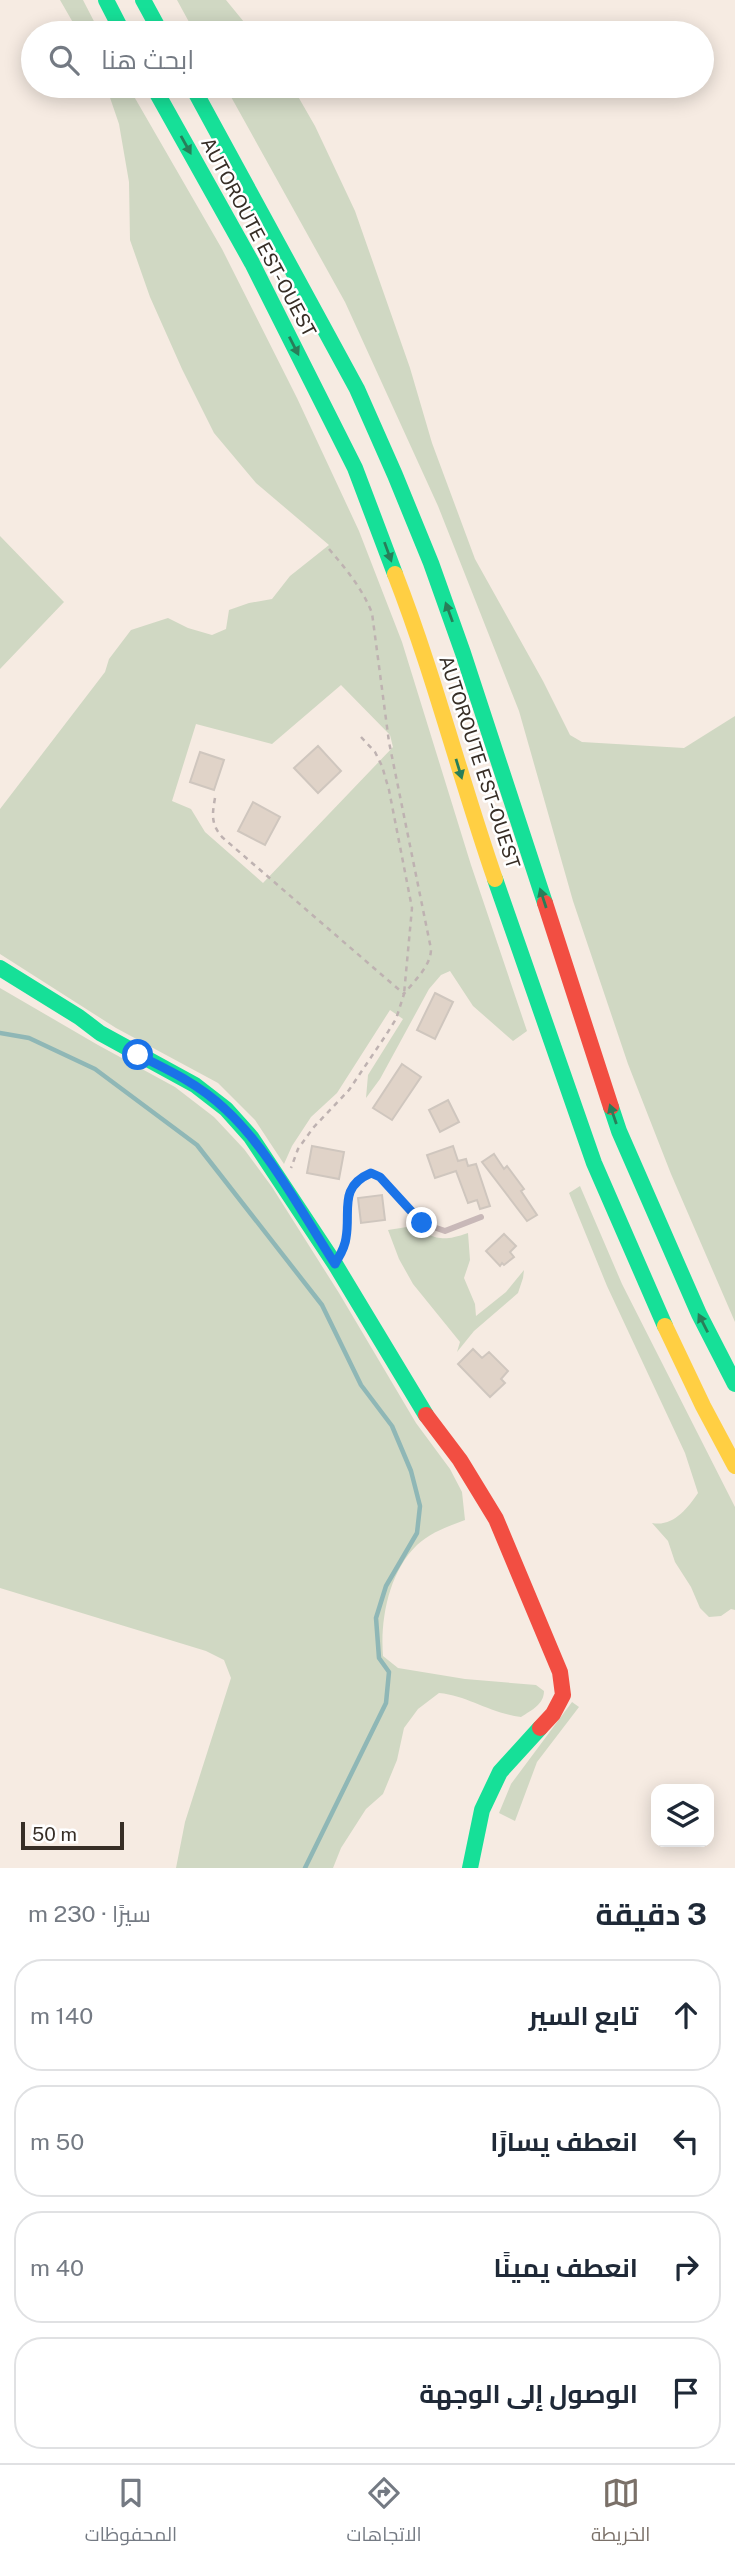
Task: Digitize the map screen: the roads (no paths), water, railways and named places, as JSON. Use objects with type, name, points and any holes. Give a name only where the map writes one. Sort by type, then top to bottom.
[{"type":"main road","points":[[106,0],[117,21]]},
{"type":"main road","points":[[143,0],[154,21]]},
{"type":"main road","name":"AUTOROUTE EST-OUEST","points":[[160,98],[252,263],[355,468],[418,633],[469,803],[594,1163],[642,1277],[703,1406],[735,1466]]},
{"type":"main road","name":"AUTOROUTE EST-OUEST","points":[[199,98],[357,389],[395,475],[464,653],[619,1131],[699,1314],[735,1384]]},
{"type":"main road","points":[[0,968],[119,1044],[195,1085],[226,1109],[284,1184],[427,1418],[460,1461],[496,1519],[560,1672],[563,1695],[554,1714],[499,1772],[482,1810],[470,1868]]},
{"type":"lane","points":[[335,1264],[344,1248],[347,1235],[346,1209],[350,1190],[362,1177],[371,1173],[380,1177],[422,1223],[445,1231],[481,1217]]},
{"type":"waterway","points":[[0,1033],[29,1038],[95,1069],[197,1145],[322,1305],[361,1385],[392,1426],[411,1471],[420,1506],[417,1533],[386,1586],[376,1618],[379,1658],[389,1672],[386,1703],[305,1868]]}]
